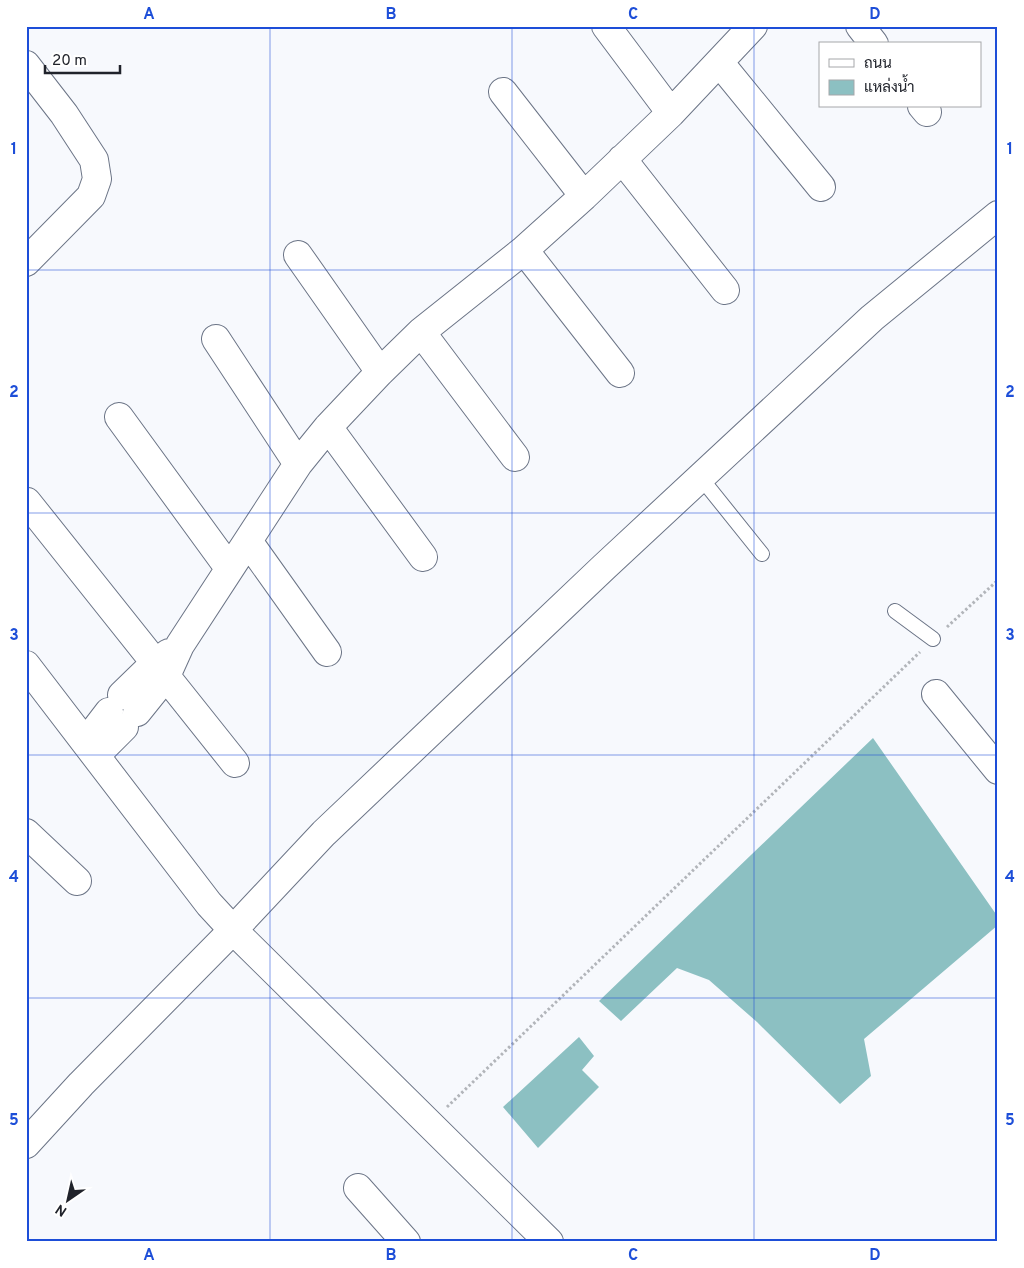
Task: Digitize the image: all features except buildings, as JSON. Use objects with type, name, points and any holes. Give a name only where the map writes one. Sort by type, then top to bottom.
[{"type":"street","points":[[606,26],[671,113]]},
{"type":"street","points":[[91,748],[180,645],[298,464],[328,427],[421,332],[524,250],[584,196],[671,113],[753,26]]},
{"type":"street","points":[[860,26],[872,42]]},
{"type":"street","points":[[719,62],[821,187]]},
{"type":"street","points":[[26,65],[64,114],[94,160],[97,179],[90,196],[26,262]]},
{"type":"street","points":[[503,92],[584,196]]},
{"type":"street","points":[[622,159],[725,290]]},
{"type":"street","points":[[26,1144],[81,1084],[233,930],[324,833],[604,567],[872,318],[998,215]]},
{"type":"street","points":[[524,250],[620,373]]},
{"type":"street","points":[[298,256],[380,372]]},
{"type":"street","points":[[421,332],[515,457]]},
{"type":"street","points":[[216,339],[298,464]]},
{"type":"street","points":[[119,417],[229,568]]},
{"type":"street","points":[[328,427],[423,558]]},
{"type":"street","points":[[27,502],[235,763]]},
{"type":"street","points":[[248,541],[327,652]]},
{"type":"street","points":[[26,665],[209,904],[233,930],[549,1242]]},
{"type":"street","points":[[936,694],[998,770]]},
{"type":"street","points":[[26,833],[78,881]]},
{"type":"street","points":[[358,1188],[406,1242]]},
{"type":"lane","points":[[701,478],[762,554]]},
{"type":"lane","points":[[895,611],[933,639]]},
{"type":"path","points":[[429,1124],[933,639],[998,580]]},
{"type":"water","points":[[873,738],[998,917],[998,925],[864,1039],[871,1076],[840,1104],[757,1022],[709,980],[677,968],[621,1021],[599,1001]]},
{"type":"water","points":[[579,1037],[594,1056],[582,1070],[599,1087],[538,1148],[503,1107]]}]
